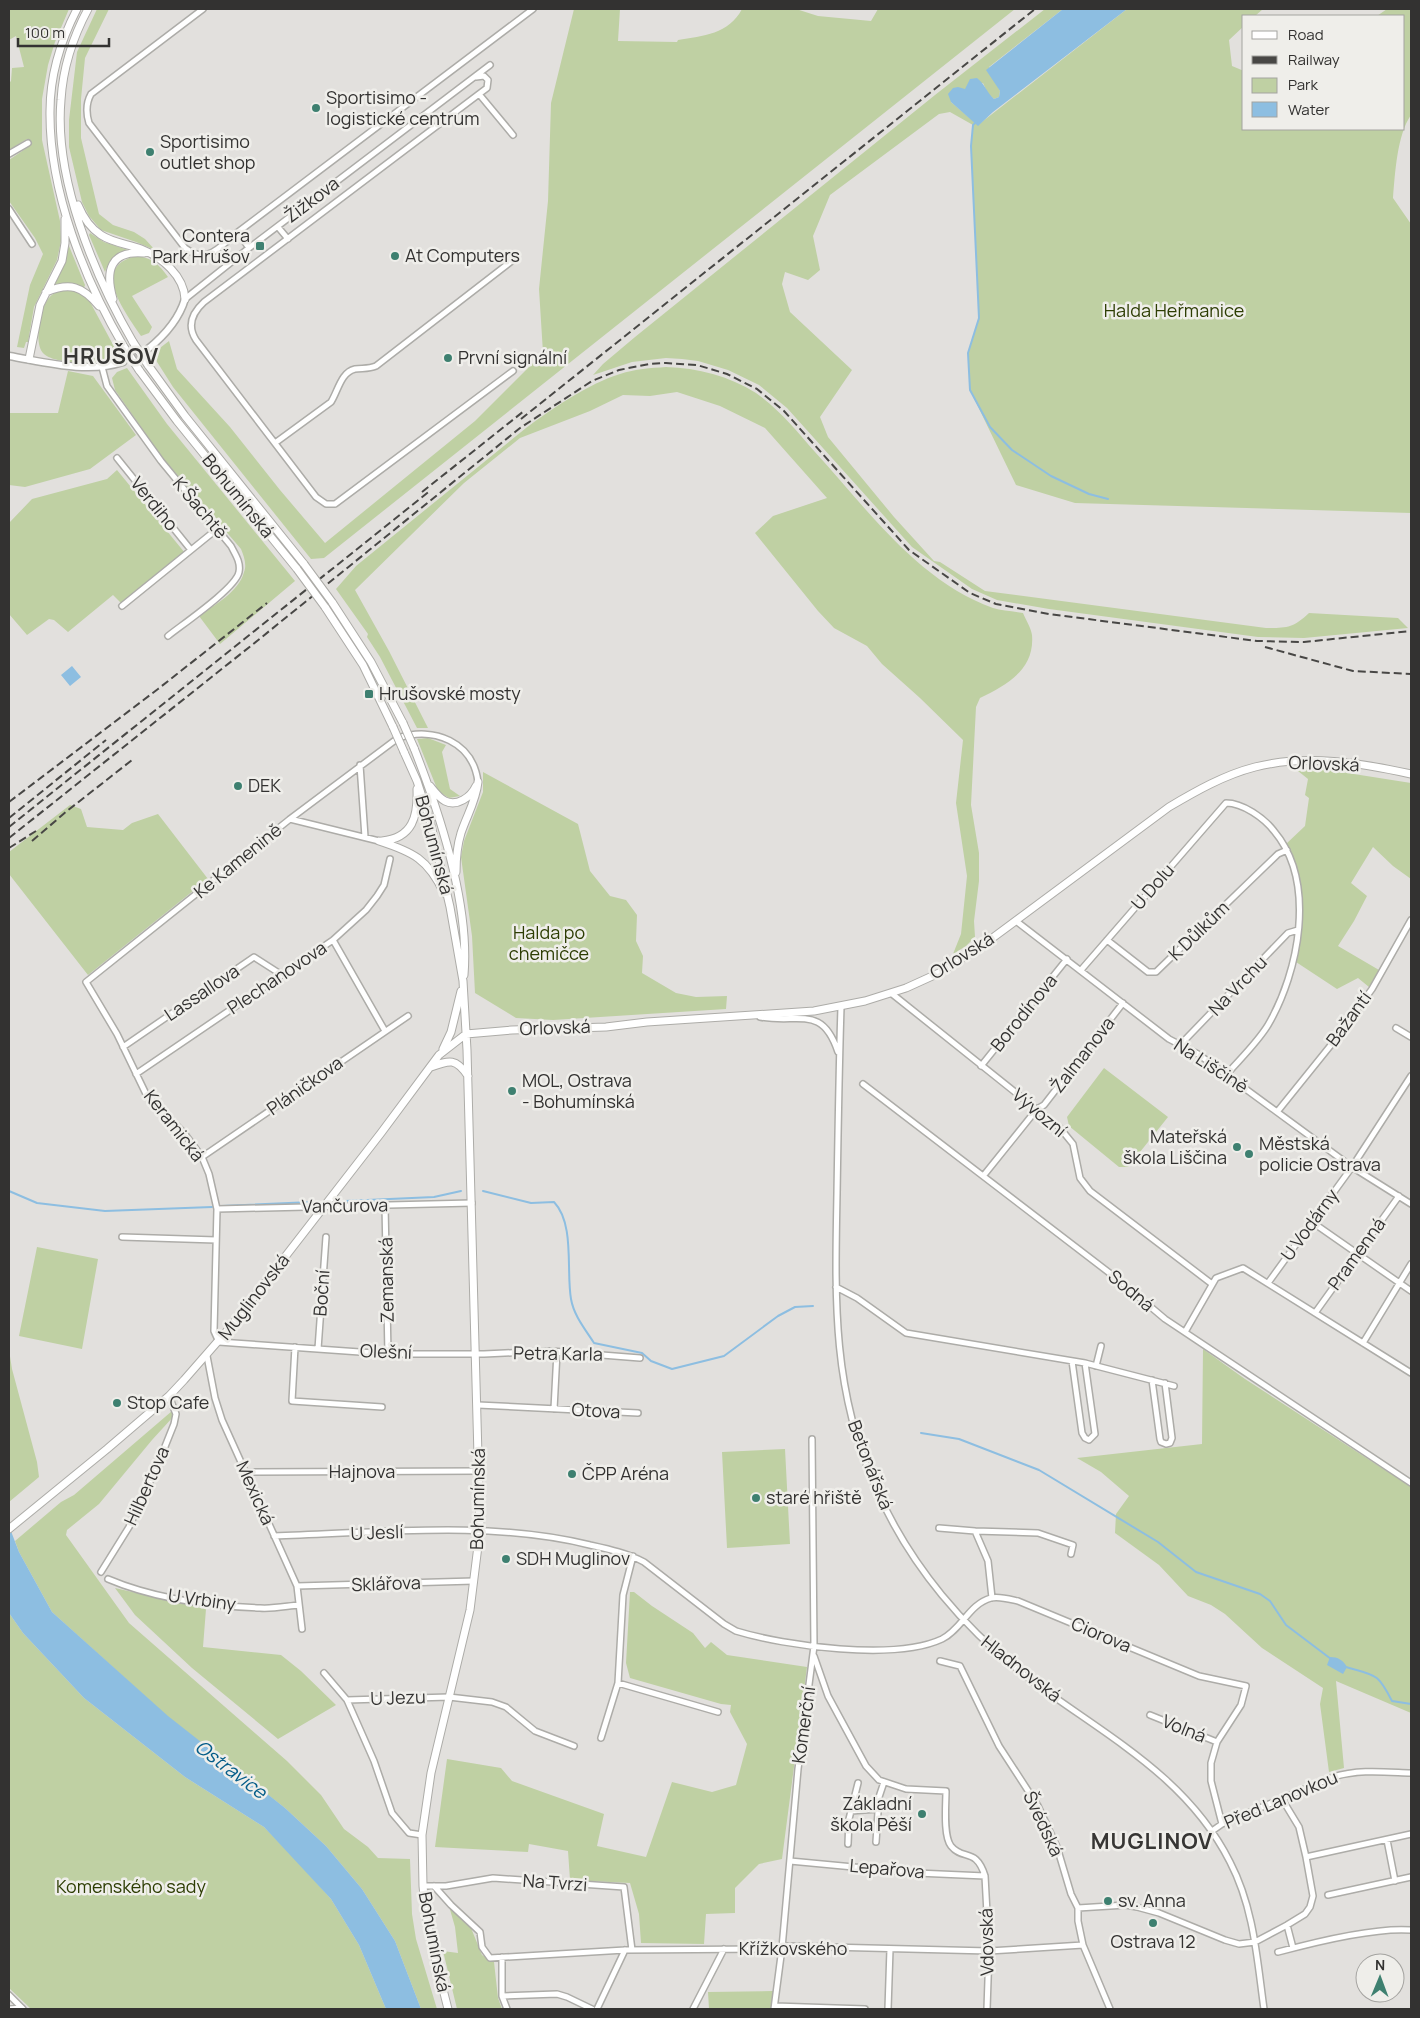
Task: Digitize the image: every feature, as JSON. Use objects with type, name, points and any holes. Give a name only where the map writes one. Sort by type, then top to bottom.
[{"type":"main road","name":"Bohumínská","points":[[76,9],[58,56],[51,99],[53,146],[64,203],[82,262],[110,322],[139,370],[177,421],[297,569],[325,607],[363,666],[417,781],[436,842],[463,981]]},
{"type":"main road","name":"Bohumínská","points":[[88,9],[72,46],[61,93],[61,137],[68,181],[92,258],[119,317],[148,365],[185,416],[304,564],[332,602],[371,662],[414,748],[439,818],[455,882],[466,952],[463,981],[472,1203],[480,1530],[470,1610],[432,1773],[422,1835],[423,1886],[432,1946],[448,2009]]},
{"type":"main road","points":[[68,181],[80,210],[93,229],[109,240],[152,254],[162,261],[184,288],[185,300]]},
{"type":"main road","points":[[30,359],[36,320],[45,292],[62,261],[65,231],[64,203]]},
{"type":"main road","points":[[119,317],[109,282],[110,268],[118,259],[129,253],[152,254]]},
{"type":"main road","points":[[45,292],[63,286],[78,288],[95,301],[110,322]]},
{"type":"main road","name":"Orlovská","points":[[466,1034],[504,1030],[606,1027],[647,1022],[814,1011],[840,1007],[891,993],[939,973],[984,945],[1169,807],[1201,788],[1233,774],[1279,763],[1343,761],[1411,774]]},
{"type":"main road","points":[[423,772],[435,793],[448,802],[462,801],[470,796],[478,782]]},
{"type":"main road","points":[[379,841],[393,840],[408,830],[417,810],[417,781]]},
{"type":"main road","points":[[455,882],[458,847],[466,821],[474,804],[478,782]]},
{"type":"main road","points":[[379,841],[400,847],[417,856],[439,882],[450,907]]},
{"type":"main road","points":[[442,1052],[451,1032],[463,981]]},
{"type":"main road","name":"Muglinovská","points":[[9,1529],[169,1396],[207,1356],[442,1052],[466,1034]]},
{"type":"main road","points":[[431,1068],[445,1062],[455,1062],[461,1066],[468,1076]]},
{"type":"street","points":[[203,9],[92,94],[88,99],[86,115],[89,123],[185,248],[198,256],[213,252],[533,9]]},
{"type":"street","name":"Žižkova","points":[[148,349],[166,332],[181,310],[185,300],[248,248],[490,65]]},
{"type":"street","points":[[468,81],[481,76],[487,78],[488,86],[204,302],[195,313],[191,324],[192,333],[316,497],[326,504],[335,504],[513,370]]},
{"type":"street","points":[[479,94],[513,135]]},
{"type":"street","points":[[9,154],[28,143]]},
{"type":"street","points":[[9,209],[32,244]]},
{"type":"street","points":[[278,227],[288,239]]},
{"type":"street","points":[[238,232],[248,248]]},
{"type":"street","points":[[275,443],[331,402],[347,374],[355,369],[366,370],[376,366],[513,260]]},
{"type":"street","points":[[9,356],[78,366],[102,367],[123,362]]},
{"type":"street","name":"K Šachtě","points":[[102,367],[107,386],[161,462],[232,546],[239,562],[239,573],[229,588],[168,636]]},
{"type":"street","name":"Verdiho","points":[[118,458],[191,550]]},
{"type":"street","points":[[122,606],[217,528]]},
{"type":"street","name":"Ke Kamenině","points":[[86,982],[290,819],[390,742],[412,733],[423,733],[451,741],[469,756],[476,767],[478,782]]},
{"type":"street","points":[[360,765],[366,837]]},
{"type":"street","name":"U Dolu","points":[[1081,970],[1226,803],[1244,808],[1264,821],[1279,837],[1287,850]]},
{"type":"street","points":[[290,819],[379,841]]},
{"type":"street","points":[[1226,1075],[1267,1026],[1281,998],[1293,963],[1298,930],[1298,886],[1294,866],[1287,850]]},
{"type":"street","name":"K Důlkům","points":[[1107,940],[1148,972],[1156,972],[1278,854],[1287,850]]},
{"type":"street","name":"Plechanovova","points":[[136,1074],[333,940],[366,910],[377,896],[388,874],[390,859]]},
{"type":"street","name":"Bažantí","points":[[1277,1112],[1335,1040],[1372,989],[1411,920]]},
{"type":"street","name":"Na Liščině","points":[[1016,921],[1169,1039],[1198,1054],[1352,1167],[1411,1204]]},
{"type":"street","name":"Na Vrchu","points":[[1180,1045],[1288,934],[1298,930]]},
{"type":"street","points":[[333,940],[385,1030]]},
{"type":"street","name":"Lassallova","points":[[123,1047],[254,957],[282,975]]},
{"type":"street","name":"Borodínova","points":[[981,1066],[1067,959]]},
{"type":"street","name":"Keramická","points":[[86,982],[151,1100],[184,1133],[202,1157],[209,1174],[217,1208],[214,1331],[219,1342]]},
{"type":"street","name":"Vývozní","points":[[891,993],[1060,1128],[1073,1144],[1080,1178],[1090,1191],[1212,1284]]},
{"type":"street","name":"Žalmanova","points":[[984,1175],[1037,1109],[1044,1106],[1123,1003]]},
{"type":"street","name":"Betonářská","points":[[840,1007],[836,1287],[838,1344],[844,1388],[860,1448],[875,1487],[898,1532],[922,1570],[963,1621]]},
{"type":"street","name":"Pláničkova","points":[[202,1157],[408,1016]]},
{"type":"street","points":[[754,1016],[771,1019],[815,1020],[826,1027],[831,1034],[840,1057]]},
{"type":"street","points":[[1396,1028],[1411,1037]]},
{"type":"street","name":"U Vodárny","points":[[1268,1283],[1352,1167],[1411,1076]]},
{"type":"street","name":"Sodná","points":[[863,1084],[984,1175],[1120,1281],[1165,1319],[1411,1483]]},
{"type":"street","name":"Pramenná","points":[[1315,1313],[1399,1196]]},
{"type":"street","name":"Vančurova","points":[[217,1208],[472,1203]]},
{"type":"street","name":"Zemanská","points":[[385,1205],[388,1354]]},
{"type":"street","points":[[1312,1222],[1411,1291]]},
{"type":"street","points":[[122,1237],[216,1240]]},
{"type":"street","name":"Boční","points":[[318,1349],[326,1237]]},
{"type":"street","points":[[1363,1343],[1411,1264]]},
{"type":"street","points":[[1185,1332],[1216,1278],[1243,1268],[1411,1371]]},
{"type":"street","points":[[836,1287],[857,1298],[906,1333],[1072,1361],[1174,1386]]},
{"type":"street","name":"Olešní","points":[[219,1342],[388,1354],[476,1353]]},
{"type":"street","points":[[1096,1366],[1101,1346]]},
{"type":"street","points":[[296,1347],[292,1401],[382,1407]]},
{"type":"street","name":"Petra Karla","points":[[476,1353],[557,1352],[640,1358]]},
{"type":"street","name":"Otova","points":[[554,1409],[557,1352]]},
{"type":"street","name":"Mexická","points":[[207,1356],[215,1398],[245,1472],[297,1586],[302,1630]]},
{"type":"street","points":[[1072,1361],[1082,1433],[1089,1440],[1095,1434],[1085,1364]]},
{"type":"street","points":[[1152,1380],[1160,1439],[1166,1444],[1170,1443],[1172,1438],[1165,1383]]},
{"type":"street","name":"Hilbertova","points":[[101,1572],[129,1527],[160,1460],[176,1414],[169,1396]]},
{"type":"street","name":"Otova","points":[[478,1405],[638,1413]]},
{"type":"street","name":"Komerční","points":[[774,2008],[782,1948],[798,1769],[814,1646],[812,1439]]},
{"type":"street","name":"Hajnova","points":[[245,1472],[480,1472]]},
{"type":"street","points":[[939,1528],[1038,1533],[1074,1545],[1071,1554]]},
{"type":"street","points":[[480,1530],[565,1540],[633,1556],[644,1562],[724,1624],[736,1631],[814,1646],[900,1650],[942,1639],[952,1633],[972,1610],[992,1598],[988,1561],[975,1531]]},
{"type":"street","name":"U Jeslí","points":[[274,1536],[480,1530]]},
{"type":"street","points":[[601,1738],[618,1683],[623,1595],[633,1556]]},
{"type":"street","name":"U Vrbiny","points":[[108,1579],[127,1587],[182,1599],[262,1608],[299,1605]]},
{"type":"street","name":"Sklářova","points":[[297,1586],[474,1581]]},
{"type":"street","name":"Ciorova","points":[[992,1598],[1018,1601],[1199,1676],[1246,1686]]},
{"type":"street","name":"Hladnovská","points":[[963,1621],[1033,1682],[1126,1747],[1168,1780],[1212,1831],[1239,1880],[1247,1906],[1255,1942],[1264,2009]]},
{"type":"street","points":[[813,1655],[828,1696],[866,1766],[879,1780],[906,1789],[946,1791],[946,1835],[950,1845],[955,1850],[975,1857],[981,1865],[985,1876]]},
{"type":"street","name":"Švédská","points":[[940,1661],[960,1666],[999,1746],[1038,1806],[1057,1847],[1071,1894],[1078,1908],[1078,1921],[1083,1945],[1110,2009]]},
{"type":"street","points":[[324,1673],[347,1700],[374,1761],[392,1813],[410,1833],[422,1835]]},
{"type":"street","points":[[618,1683],[718,1712]]},
{"type":"street","name":"Volná","points":[[1222,1824],[1211,1781],[1211,1763],[1217,1742],[1241,1705],[1246,1686]]},
{"type":"street","name":"U Jezu","points":[[347,1700],[450,1697],[484,1700],[502,1705],[532,1729],[574,1746]]},
{"type":"street","name":"Volná","points":[[1150,1715],[1217,1742]]},
{"type":"street","name":"Před Lanovkou","points":[[1212,1831],[1222,1824],[1333,1777],[1350,1772],[1411,1773]]},
{"type":"street","points":[[876,1842],[879,1797],[884,1782]]},
{"type":"street","points":[[848,1844],[851,1811],[858,1783]]},
{"type":"street","points":[[1078,1908],[1126,1905],[1159,1912],[1239,1944],[1255,1942],[1287,1925],[1305,1914],[1310,1907],[1313,1896],[1299,1827],[1282,1799]]},
{"type":"street","points":[[851,1811],[878,1809]]},
{"type":"street","points":[[1306,1856],[1411,1834]]},
{"type":"street","points":[[1387,1840],[1395,1881]]},
{"type":"street","name":"Lepařova","points":[[790,1860],[917,1872],[985,1876]]},
{"type":"street","name":"Vdovská","points":[[985,1876],[989,1951],[987,2009]]},
{"type":"street","name":"Na Tvrzi","points":[[423,1886],[493,1878],[624,1887],[632,1950]]},
{"type":"street","points":[[1328,1895],[1411,1878]]},
{"type":"street","points":[[434,1886],[480,1932],[482,1947],[486,1954],[490,1958],[502,1957],[502,1996],[507,2009]]},
{"type":"street","points":[[1287,1925],[1293,1948]]},
{"type":"street","points":[[1278,1952],[1382,1931],[1411,1930]]},
{"type":"street","name":"Křížkovského","points":[[502,1957],[625,1950],[782,1948],[989,1951],[1083,1945]]},
{"type":"street","points":[[693,2009],[724,1949]]},
{"type":"street","points":[[888,2009],[890,1949]]},
{"type":"street","points":[[597,2009],[625,1950]]},
{"type":"street","points":[[502,1996],[557,1994],[592,2009]]},
{"type":"street","points":[[9,1996],[23,2009]]},
{"type":"street","points":[[774,2008],[865,2009]]},
{"type":"street","points":[[9,2009],[23,2009]]},
{"type":"green space","points":[[9,9],[69,9],[55,42],[48,65],[42,99],[42,140],[60,221],[61,241],[57,260],[34,307],[28,342],[26,342],[24,348],[17,347],[30,285],[43,254],[35,238],[9,201],[9,160],[28,147],[27,139],[9,150],[9,83],[11,81],[12,68],[24,67],[16,36],[9,40]]},
{"type":"green space","points":[[97,9],[109,9],[85,58],[81,99],[81,138],[99,214],[113,225],[134,232],[145,239],[155,250],[101,230],[89,216],[82,202],[69,147],[69,120],[77,52]]},
{"type":"green space","points":[[574,9],[620,9],[618,41],[677,42],[678,40],[706,35],[723,29],[737,17],[742,9],[796,9],[818,16],[871,21],[878,9],[1015,9],[324,558],[311,559],[173,387],[152,354],[169,341],[177,369],[230,427],[325,543],[475,421],[543,353],[539,289],[548,201],[551,103]]},
{"type":"green space","name":"Halda Heřmanice","points":[[1045,9],[1063,9],[989,67],[1000,91],[999,97],[994,99],[988,94],[983,83],[965,90],[951,102],[978,125],[1127,9],[1263,9],[1256,15],[1242,15],[1242,28],[1229,40],[1232,66],[1242,70],[1242,130],[1404,130],[1396,166],[1393,198],[1411,224],[1411,513],[1075,503],[1016,485],[970,390],[968,353],[979,318],[971,146],[973,125],[950,112],[939,114],[830,195],[813,236],[820,270],[808,280],[785,272],[782,284],[790,312],[852,370],[820,417],[828,437],[894,517],[934,561],[940,562],[985,591],[1266,628],[1289,626],[1298,622],[1309,613],[1398,618],[1408,628],[1304,638],[1258,637],[1049,609],[997,600],[972,589],[912,547],[787,408],[759,385],[728,370],[698,361],[666,358],[632,362],[593,375],[635,337],[935,95]]},
{"type":"green space","name":"Halda Heřmanice","points":[[1387,9],[1411,9],[1411,115],[1405,126],[1405,15],[1378,15]]},
{"type":"green space","points":[[90,233],[104,242],[128,250],[114,258],[105,272],[89,235]]},
{"type":"green space","points":[[69,246],[85,285],[84,288],[67,283],[53,286]]},
{"type":"green space","points":[[137,256],[155,262],[168,277],[132,296],[152,327],[149,333],[141,336],[120,303],[113,279],[115,269],[123,261]]},
{"type":"green space","points":[[64,289],[71,289],[81,293],[89,300],[118,354],[113,359],[98,362],[67,362],[49,357],[41,350],[38,336],[42,311],[50,297]]},
{"type":"green space","points":[[127,368],[167,424],[295,581],[220,644],[199,616],[232,592],[237,586],[245,569],[241,549],[162,457],[115,390],[112,378],[117,372]]},
{"type":"green space","points":[[649,368],[690,369],[713,374],[735,382],[756,393],[787,421],[874,519],[917,562],[966,596],[993,608],[1023,613],[1030,627],[1032,647],[1024,667],[1009,682],[980,698],[976,707],[971,805],[979,853],[979,881],[974,921],[975,937],[966,946],[953,954],[961,934],[967,876],[956,803],[963,740],[882,664],[867,646],[834,628],[755,533],[773,516],[827,498],[765,428],[720,406],[677,392],[650,396],[623,395],[590,411],[520,438],[464,483],[355,590],[389,651],[428,728],[417,728],[380,657],[367,637],[368,634],[336,589],[356,566],[526,428],[571,397],[620,374]]},
{"type":"green space","points":[[68,371],[93,376],[136,435],[90,469],[25,487],[9,485],[9,413],[58,413]]},
{"type":"green space","points":[[117,470],[185,553],[121,603],[113,595],[68,632],[54,620],[49,619],[27,635],[9,614],[9,523],[32,499],[107,479]]},
{"type":"green space","points":[[428,738],[446,745],[442,752],[450,789],[460,796],[449,798],[438,791],[417,739]]},
{"type":"green space","points":[[1322,769],[1411,783],[1411,879],[1393,866],[1373,847],[1351,883],[1367,896],[1338,946],[1379,970],[1369,987],[1358,978],[1337,989],[1296,962],[1301,917],[1301,887],[1298,872],[1286,844],[1305,826],[1309,798],[1305,795],[1308,779],[1298,771]]},
{"type":"green space","name":"Halda po chemičce","points":[[483,772],[578,824],[590,871],[610,896],[626,900],[637,915],[636,941],[643,956],[642,973],[676,993],[696,997],[727,996],[726,1009],[553,1020],[516,1018],[475,993],[472,936],[461,857],[464,841],[483,792]]},
{"type":"green space","points":[[70,805],[81,809],[87,827],[123,830],[132,823],[158,814],[208,879],[88,975],[9,874],[9,852]]},
{"type":"green space","points":[[1104,1068],[1168,1117],[1128,1167],[1119,1167],[1069,1126],[1067,1117]]},
{"type":"green space","points":[[37,1247],[98,1259],[82,1349],[19,1336]]},
{"type":"green space","points":[[1203,1349],[1245,1379],[1411,1487],[1411,1713],[1336,1681],[1344,1768],[1329,1772],[1320,1704],[1323,1688],[1262,1648],[1225,1614],[1211,1605],[1188,1596],[1159,1565],[1115,1533],[1116,1514],[1129,1496],[1101,1472],[1077,1458],[1202,1444]]},
{"type":"green space","points":[[9,1350],[12,1369],[37,1462],[39,1477],[9,1502]]},
{"type":"green space","points":[[172,1411],[173,1417],[99,1504],[67,1530],[66,1535],[129,1623],[287,1761],[321,1795],[344,1829],[368,1847],[378,1858],[410,1859],[412,1914],[416,1939],[437,2009],[421,2009],[395,1941],[362,1889],[326,1846],[285,1808],[168,1717],[52,1612],[19,1552],[15,1541],[61,1502],[74,1495]]},
{"type":"green space","name":"staré hřiště","points":[[785,1449],[790,1544],[727,1548],[722,1452]]},
{"type":"green space","points":[[115,1588],[206,1609],[203,1647],[281,1655],[301,1671],[336,1705],[278,1739],[192,1668],[135,1615]]},
{"type":"green space","points":[[630,1592],[634,1592],[693,1633],[705,1648],[711,1642],[727,1655],[807,1667],[782,1859],[759,1864],[735,1888],[735,1913],[706,1914],[704,1944],[641,1943],[639,1914],[630,1883],[570,1880],[568,1851],[529,1844],[528,1852],[435,1847],[447,1759],[501,1768],[512,1781],[604,1814],[597,1846],[646,1857],[672,1782],[712,1792],[736,1785],[747,1744],[730,1712],[731,1705],[721,1704],[630,1678],[626,1663]]},
{"type":"green space","name":"Komenského sady","points":[[9,1613],[23,1633],[84,1698],[185,1777],[264,1827],[299,1863],[331,1899],[359,1945],[386,2009],[31,2009],[9,1988]]},
{"type":"green space","points":[[449,1906],[471,1928],[482,1955],[494,1962],[498,1998],[502,2009],[457,2009],[443,1951],[458,1953],[455,1927]]},
{"type":"green space","points":[[773,1991],[771,2009],[709,2009],[708,1992]]},
{"type":"water","points":[[1063,9],[1127,9],[993,112],[978,126],[951,102],[948,94],[953,88],[965,89],[970,79],[977,78],[994,99],[999,97],[1000,91],[986,70]]},
{"type":"water","points":[[72,666],[81,677],[70,686],[61,675]]},
{"type":"water","name":"Ostravice","points":[[9,1526],[19,1552],[52,1612],[168,1716],[285,1808],[326,1846],[362,1889],[395,1941],[421,2009],[386,2009],[359,1945],[331,1899],[264,1827],[185,1777],[84,1698],[23,1633],[9,1613]]},
{"type":"water","points":[[1330,1657],[1340,1659],[1347,1667],[1343,1674],[1327,1665]]},
{"type":"waterway","points":[[977,121],[973,125],[971,146],[979,318],[968,353],[970,390],[990,427],[1012,450],[1051,476],[1089,494],[1108,499]]},
{"type":"waterway","points":[[9,1191],[37,1203],[105,1211],[212,1207]]},
{"type":"waterway","points":[[345,1201],[434,1197],[461,1191]]},
{"type":"waterway","points":[[483,1191],[531,1203],[554,1202],[561,1211],[565,1222],[569,1248],[572,1305],[580,1322],[594,1343],[642,1353],[651,1361],[672,1369],[724,1356],[778,1316],[795,1307],[813,1306]]},
{"type":"waterway","points":[[222,1206],[312,1202]]},
{"type":"waterway","points":[[921,1433],[959,1439],[1039,1470],[1158,1542],[1196,1572],[1260,1594],[1270,1601],[1286,1625],[1331,1659]]},
{"type":"waterway","points":[[1346,1667],[1375,1676],[1383,1685],[1392,1701],[1411,1704]]},
{"type":"tunnel","points":[[123,362],[148,349]]},
{"type":"railway","points":[[521,419],[1035,9]]},
{"type":"railway","points":[[9,838],[257,641],[520,428],[592,381],[619,370],[649,364],[697,365],[727,374],[757,389],[784,411],[909,550],[970,593],[996,604],[1049,614],[1257,641],[1304,642],[1411,631]]},
{"type":"railway","points":[[422,492],[524,411]]},
{"type":"railway","points":[[9,827],[431,490]]},
{"type":"railway","points":[[9,802],[158,689],[267,603]]},
{"type":"railway","points":[[1265,647],[1353,671],[1411,674]]},
{"type":"railway","points":[[9,818],[106,740]]},
{"type":"railway","points":[[32,841],[132,760]]},
{"type":"railway","points":[[9,848],[36,831]]},
{"type":"place","name":"Sportisimo - logistické centrum","points":[[316,108]]},
{"type":"place","name":"Sportisimo outlet shop","points":[[150,152]]},
{"type":"place","name":"Contera Park Hrušov","points":[[260,246]]},
{"type":"place","name":"At Computers","points":[[395,256]]},
{"type":"place","name":"První signální","points":[[448,358]]},
{"type":"place","name":"Hrušovské mosty","points":[[369,694]]},
{"type":"place","name":"DEK","points":[[238,786]]},
{"type":"place","name":"MOL, Ostrava - Bohumínská","points":[[512,1091]]},
{"type":"place","name":"Mateřská škola Liščina","points":[[1237,1147]]},
{"type":"place","name":"Městská policie Ostrava","points":[[1249,1154]]},
{"type":"place","name":"Stop Cafe","points":[[117,1403]]},
{"type":"place","name":"ČPP Aréna","points":[[572,1474]]},
{"type":"place","name":"staré hřiště","points":[[756,1498]]},
{"type":"place","name":"SDH Muglinov","points":[[506,1559]]},
{"type":"place","name":"Základní škola Pěší","points":[[922,1814]]},
{"type":"place","name":"sv. Anna","points":[[1108,1901]]},
{"type":"place","name":"Ostrava 12","points":[[1153,1923]]},
{"type":"district","name":"HRUŠOV","points":[[111,356]]},
{"type":"district","name":"MUGLINOV","points":[[1152,1841]]}]
